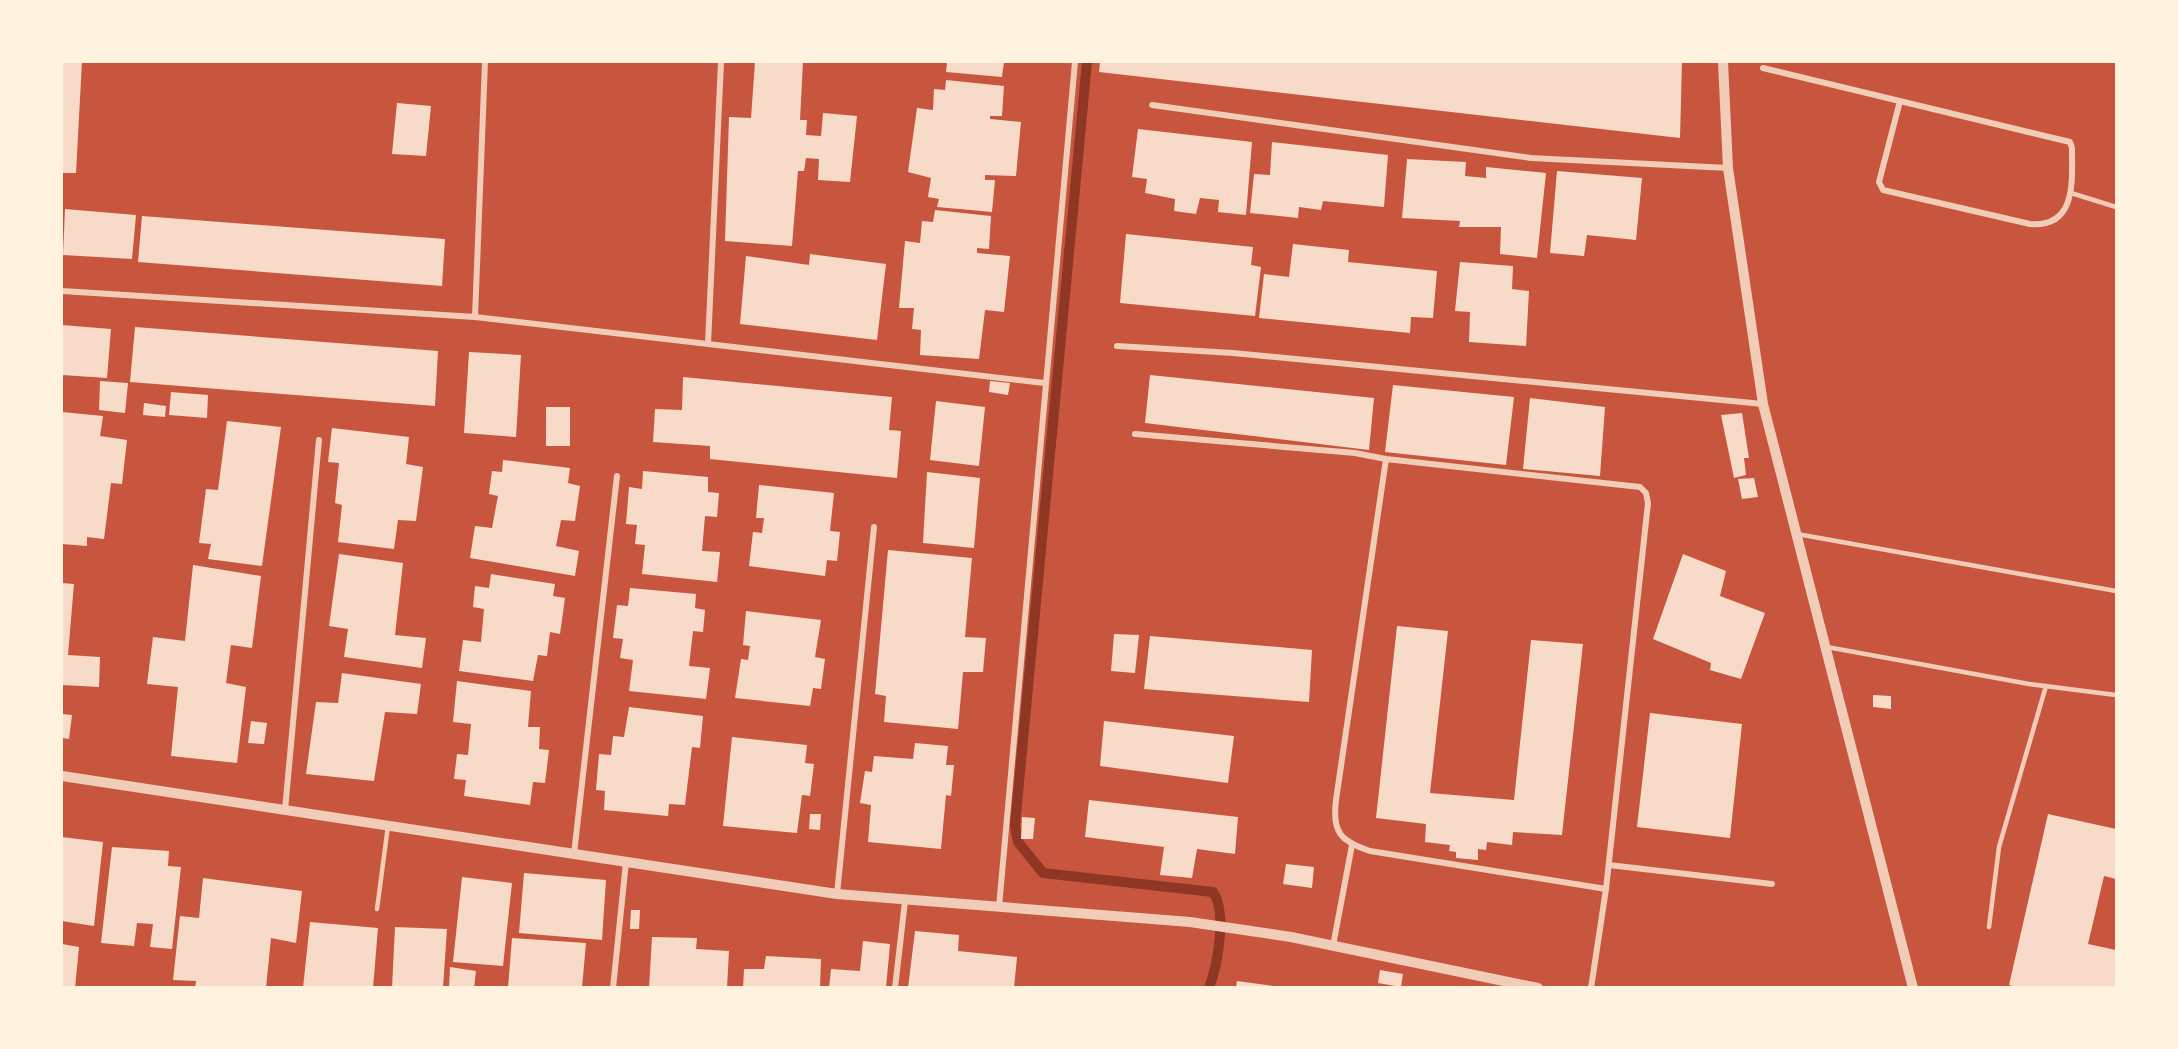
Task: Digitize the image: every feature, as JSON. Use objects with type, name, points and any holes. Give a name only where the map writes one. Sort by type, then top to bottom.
[{"type":"street","points":[[475,317],[485,62]]},
{"type":"street","points":[[708,344],[721,62]]},
{"type":"street","points":[[999,908],[1044,384],[1075,62]]},
{"type":"street","points":[[1723,62],[1728,168],[1763,404],[1913,987]]},
{"type":"street","points":[[1763,68],[1900,101],[2070,142],[2072,193],[2066,207],[2056,218],[2036,224],[1887,192],[1880,182],[1900,101]]},
{"type":"street","points":[[1152,105],[1531,158],[1728,168]]},
{"type":"street","points":[[62,291],[475,317],[1044,384]]},
{"type":"street","points":[[1117,346],[1233,353],[1763,404]]},
{"type":"street","points":[[1135,434],[1355,453],[1386,459],[1640,487],[1646,493],[1648,503],[1636,628],[1606,889],[1591,987]]},
{"type":"street","points":[[285,810],[318,440]]},
{"type":"street","points":[[1386,459],[1334,818],[1339,833],[1352,845],[1370,851],[1606,889]]},
{"type":"street","points":[[574,854],[617,476]]},
{"type":"street","points":[[837,894],[874,527]]},
{"type":"street","points":[[62,776],[837,894],[1190,922],[1333,946],[1538,987]]},
{"type":"street","points":[[1333,946],[1352,845]]},
{"type":"street","points":[[613,987],[626,862]]},
{"type":"street","points":[[1609,865],[1772,884]]},
{"type":"street","points":[[895,987],[905,901]]},
{"type":"lane","points":[[2072,193],[2116,207]]},
{"type":"lane","points":[[1797,534],[2116,591]]},
{"type":"lane","points":[[1827,647],[2046,686],[2116,695]]},
{"type":"lane","points":[[1989,927],[1999,846],[2046,686]]},
{"type":"lane","points":[[377,909],[388,826]]},
{"type":"building","points":[[62,62],[82,62],[76,173],[62,173]]},
{"type":"building","points":[[755,62],[803,62],[800,120],[807,120],[806,135],[821,136],[823,113],[857,116],[850,182],[818,180],[819,159],[806,158],[804,171],[798,171],[792,246],[725,241],[729,117],[751,118]]},
{"type":"building","points":[[947,62],[1004,62],[1002,77],[946,72]]},
{"type":"building","points":[[1100,62],[1682,62],[1680,138],[1099,72]]},
{"type":"building","points":[[946,80],[1004,86],[1002,116],[990,116],[990,119],[1021,122],[1016,176],[985,175],[985,180],[995,180],[992,212],[937,207],[939,199],[928,197],[931,178],[908,172],[917,108],[933,110],[934,89],[945,90]]},
{"type":"building","points":[[397,103],[431,106],[426,156],[392,154]]},
{"type":"building","points":[[1138,129],[1252,142],[1246,215],[1218,212],[1219,200],[1200,198],[1196,214],[1174,211],[1175,199],[1145,193],[1147,179],[1132,177]]},
{"type":"building","points":[[1272,142],[1388,155],[1384,207],[1323,201],[1321,210],[1299,207],[1298,218],[1250,213],[1254,174],[1270,175]]},
{"type":"building","points":[[1407,159],[1466,162],[1465,176],[1486,178],[1486,167],[1546,173],[1537,258],[1500,254],[1501,227],[1459,227],[1460,221],[1402,218]]},
{"type":"building","points":[[1557,171],[1642,178],[1636,240],[1587,235],[1584,256],[1550,253]]},
{"type":"building","points":[[65,209],[136,215],[132,259],[63,255]]},
{"type":"building","points":[[935,210],[991,216],[989,249],[977,248],[977,253],[1010,256],[1004,312],[985,310],[979,359],[920,355],[921,330],[912,329],[914,308],[899,308],[905,241],[920,243],[922,221],[933,222]]},
{"type":"building","points":[[142,216],[445,239],[442,286],[138,262]]},
{"type":"building","points":[[1126,234],[1253,247],[1251,265],[1261,267],[1255,316],[1120,303]]},
{"type":"building","points":[[1293,244],[1349,250],[1348,262],[1437,271],[1433,318],[1411,317],[1410,333],[1259,318],[1264,274],[1289,277]]},
{"type":"building","points":[[810,254],[886,264],[877,340],[740,324],[746,256],[809,265]]},
{"type":"building","points":[[1460,262],[1513,266],[1512,289],[1529,291],[1526,346],[1469,342],[1470,312],[1455,311]]},
{"type":"building","points":[[62,325],[111,329],[107,378],[62,375]]},
{"type":"building","points":[[135,327],[438,351],[435,406],[130,382]]},
{"type":"building","points":[[469,352],[521,355],[516,437],[464,433]]},
{"type":"building","points":[[1150,375],[1374,398],[1369,450],[1145,423]]},
{"type":"building","points":[[683,377],[892,397],[889,430],[901,431],[897,478],[710,459],[710,446],[653,442],[655,409],[682,410]]},
{"type":"building","points":[[100,381],[128,383],[125,413],[99,410]]},
{"type":"building","points":[[990,381],[1010,383],[1008,395],[989,392]]},
{"type":"building","points":[[1393,385],[1514,397],[1506,465],[1385,452]]},
{"type":"building","points":[[171,392],[208,395],[207,418],[169,415]]},
{"type":"building","points":[[1530,398],[1605,407],[1600,476],[1523,469]]},
{"type":"building","points":[[936,401],[985,407],[979,466],[930,460]]},
{"type":"building","points":[[144,403],[166,406],[165,417],[143,415]]},
{"type":"building","points":[[546,407],[570,407],[570,446],[546,446]]},
{"type":"building","points":[[62,412],[103,416],[100,436],[127,440],[122,484],[111,483],[104,539],[87,537],[87,546],[62,544]]},
{"type":"building","points":[[1742,413],[1749,458],[1744,458],[1746,475],[1734,478],[1721,415]]},
{"type":"building","points":[[227,421],[281,427],[262,566],[208,559],[211,544],[199,543],[206,489],[218,490]]},
{"type":"building","points":[[332,428],[409,437],[406,464],[423,467],[416,521],[398,520],[394,549],[338,542],[342,505],[335,503],[339,463],[328,462]]},
{"type":"building","points":[[503,460],[570,468],[568,483],[580,486],[575,521],[561,520],[556,546],[579,551],[575,576],[470,558],[475,526],[492,528],[498,496],[489,494],[492,471],[502,472]]},
{"type":"building","points":[[643,471],[708,477],[708,492],[719,493],[717,517],[705,516],[702,551],[720,552],[717,582],[642,574],[645,545],[635,544],[637,525],[626,524],[629,487],[642,489]]},
{"type":"building","points":[[927,472],[980,478],[974,548],[923,543]]},
{"type":"building","points":[[1754,478],[1758,497],[1742,499],[1738,479]]},
{"type":"building","points":[[759,485],[834,493],[830,531],[840,532],[837,561],[827,560],[825,576],[749,566],[753,532],[762,533],[764,518],[756,518]]},
{"type":"building","points":[[888,550],[972,558],[965,637],[986,638],[983,672],[963,672],[958,729],[884,722],[886,696],[875,694]]},
{"type":"building","points":[[339,554],[403,563],[395,635],[426,638],[422,668],[344,657],[348,629],[329,626]]},
{"type":"building","points":[[1683,554],[1726,571],[1720,596],[1765,613],[1741,679],[1710,670],[1711,663],[1653,639]]},
{"type":"building","points":[[193,565],[261,576],[252,648],[231,645],[226,683],[246,687],[237,763],[171,756],[178,687],[147,684],[153,637],[185,641]]},
{"type":"building","points":[[491,574],[555,584],[553,596],[565,598],[560,634],[550,632],[547,656],[538,655],[533,681],[459,671],[463,640],[481,642],[484,609],[473,607],[475,586],[489,588]]},
{"type":"building","points":[[62,583],[74,584],[68,655],[100,657],[99,687],[62,685]]},
{"type":"building","points":[[630,588],[696,594],[695,608],[705,610],[703,632],[693,631],[689,666],[710,668],[706,699],[629,691],[633,660],[620,658],[623,639],[613,638],[617,605],[628,606]]},
{"type":"building","points":[[746,611],[821,620],[815,657],[825,659],[821,689],[813,688],[810,706],[735,698],[741,659],[748,660],[750,646],[743,645]]},
{"type":"building","points":[[1397,626],[1448,631],[1430,793],[1514,800],[1531,640],[1583,644],[1562,835],[1513,832],[1512,845],[1487,842],[1486,850],[1478,849],[1478,860],[1456,858],[1456,852],[1449,851],[1450,845],[1425,842],[1426,824],[1376,818]]},
{"type":"building","points":[[1114,634],[1139,635],[1135,673],[1111,671]]},
{"type":"building","points":[[1150,636],[1312,650],[1309,702],[1144,689]]},
{"type":"building","points":[[342,673],[421,684],[417,714],[385,712],[374,781],[306,774],[316,702],[338,703]]},
{"type":"building","points":[[457,681],[531,691],[528,727],[540,727],[539,749],[549,750],[545,783],[533,782],[530,805],[464,796],[466,780],[454,779],[457,754],[468,755],[471,724],[453,722]]},
{"type":"building","points":[[1873,695],[1891,696],[1891,709],[1873,707]]},
{"type":"building","points":[[629,707],[703,716],[700,748],[692,747],[685,805],[669,804],[668,816],[604,810],[605,791],[596,790],[599,754],[611,755],[613,736],[624,737]]},
{"type":"building","points":[[1650,713],[1742,724],[1730,838],[1637,827]]},
{"type":"building","points":[[62,714],[72,715],[69,739],[62,738]]},
{"type":"building","points":[[251,721],[267,723],[264,744],[248,743]]},
{"type":"building","points":[[1104,721],[1234,736],[1228,783],[1100,766]]},
{"type":"building","points":[[732,737],[807,745],[805,763],[814,764],[810,796],[802,795],[797,833],[723,826]]},
{"type":"building","points":[[915,743],[948,746],[946,765],[954,765],[951,796],[946,795],[941,849],[868,842],[871,805],[860,803],[865,771],[872,772],[874,756],[913,759]]},
{"type":"building","points":[[1089,800],[1238,817],[1235,854],[1197,849],[1192,878],[1160,875],[1164,847],[1085,837]]},
{"type":"building","points":[[810,814],[821,814],[820,830],[809,829]]},
{"type":"building","points":[[2048,814],[2116,829],[2116,879],[2104,876],[2088,944],[2116,950],[2116,988],[2020,988],[2009,985]]},
{"type":"building","points":[[1022,817],[1035,818],[1033,839],[1021,839]]},
{"type":"building","points":[[62,837],[103,842],[94,926],[62,921]]},
{"type":"building","points":[[112,847],[169,851],[168,866],[181,867],[172,949],[150,947],[153,924],[137,923],[134,946],[101,943]]},
{"type":"building","points":[[1286,864],[1314,867],[1312,888],[1283,884]]},
{"type":"building","points":[[524,873],[606,880],[602,940],[519,933]]},
{"type":"building","points":[[462,877],[512,883],[503,966],[453,962]]},
{"type":"building","points":[[203,878],[302,891],[296,943],[271,938],[266,988],[195,988],[196,981],[173,980],[180,916],[199,918]]},
{"type":"building","points":[[631,910],[640,910],[639,929],[630,929]]},
{"type":"building","points":[[310,922],[378,928],[373,988],[303,988]]},
{"type":"building","points":[[395,927],[447,929],[443,988],[392,988]]},
{"type":"building","points":[[915,931],[959,935],[958,951],[1017,957],[1014,988],[908,988]]},
{"type":"building","points":[[652,937],[697,938],[696,949],[729,951],[727,988],[649,988]]},
{"type":"building","points":[[512,938],[586,943],[582,988],[508,988]]},
{"type":"building","points":[[863,941],[890,944],[886,988],[829,988],[831,969],[860,971]]},
{"type":"building","points":[[62,944],[79,947],[75,988],[62,988]]},
{"type":"building","points":[[766,956],[821,959],[820,988],[743,988],[744,969],[764,969]]},
{"type":"building","points":[[450,967],[476,971],[474,988],[449,988]]},
{"type":"building","points":[[1380,970],[1403,974],[1401,987],[1378,983]]},
{"type":"building","points":[[1237,981],[1273,986],[1272,988],[1236,988]]},
{"type":"waterway","points":[[1087,62],[1015,825],[1018,842],[1043,873],[1213,892],[1220,912],[1220,938],[1209,988]]}]
